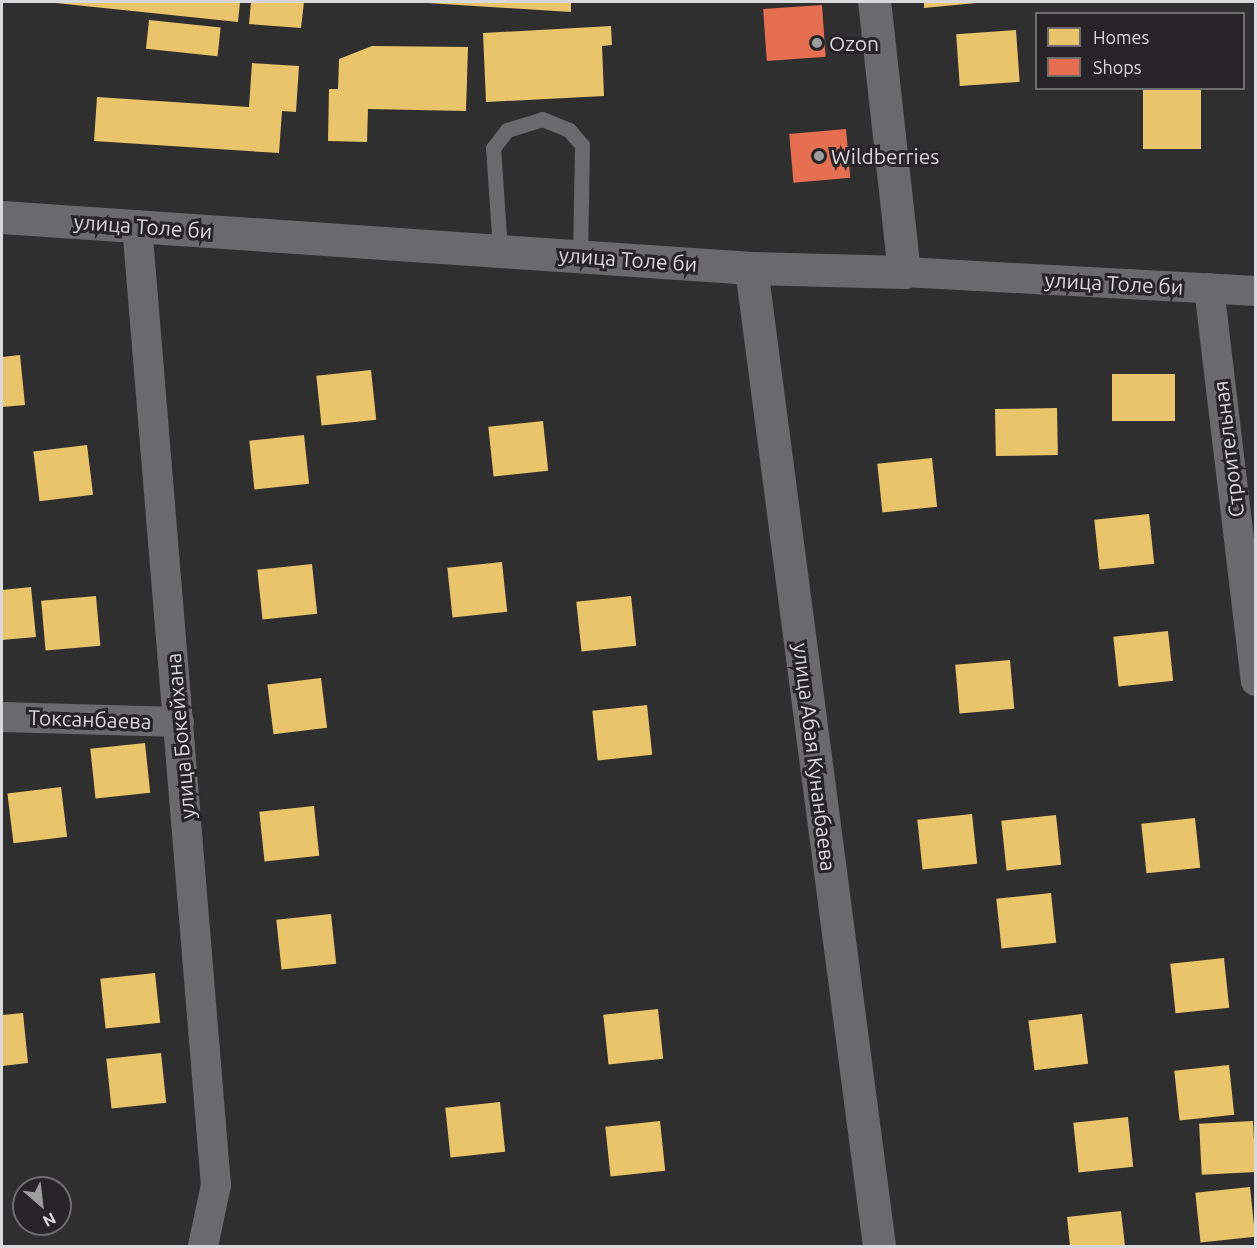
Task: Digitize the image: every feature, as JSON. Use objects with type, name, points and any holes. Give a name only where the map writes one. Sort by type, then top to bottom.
[{"type":"street","points":[[874,2],[904,272]]},
{"type":"street","name":"улица Толе би","points":[[2,217],[751,268],[904,272],[1256,291]]},
{"type":"street","name":"улица Бокейхана","points":[[137,225],[216,1185],[203,1246]]},
{"type":"street","name":"улица Абая Кунанбаева","points":[[751,268],[879,1246]]},
{"type":"street","name":"Строительная","points":[[1209,288],[1256,681]]},
{"type":"street","name":"Токсанбаева","points":[[2,717],[179,722]]},
{"type":"lane","points":[[500,250],[493,148],[507,130],[542,119],[569,130],[582,145],[580,256]]},
{"type":"building: Homes","points":[[46,2],[240,2],[238,22]]},
{"type":"building: Homes","points":[[251,2],[304,2],[301,28],[249,24]]},
{"type":"building: Homes","points":[[412,2],[571,2],[571,12]]},
{"type":"building: Homes","points":[[924,2],[976,2],[976,3],[924,8]]},
{"type":"building: Homes","points":[[149,20],[221,28],[218,56],[146,49]]},
{"type":"building: Homes","points":[[611,26],[612,45],[602,46],[604,96],[486,102],[483,33]]},
{"type":"building: Homes","points":[[1016,30],[1020,82],[960,86],[956,34]]},
{"type":"building: Homes","points":[[372,46],[468,47],[466,111],[368,109],[367,142],[328,141],[329,89],[338,89],[339,59]]},
{"type":"building: Homes","points":[[252,63],[299,66],[296,112],[282,111],[279,153],[94,141],[97,97],[249,107]]},
{"type":"building: Homes","points":[[1143,90],[1201,90],[1201,149],[1143,149]]},
{"type":"building: Homes","points":[[20,355],[25,405],[2,407],[2,357]]},
{"type":"building: Homes","points":[[371,370],[376,420],[322,425],[316,376]]},
{"type":"building: Homes","points":[[1112,374],[1175,374],[1175,421],[1112,421]]},
{"type":"building: Homes","points":[[1057,408],[1058,455],[996,456],[995,409]]},
{"type":"building: Homes","points":[[543,421],[548,471],[494,476],[488,427]]},
{"type":"building: Homes","points":[[304,435],[309,484],[254,489],[249,441]]},
{"type":"building: Homes","points":[[87,445],[93,495],[39,501],[33,452]]},
{"type":"building: Homes","points":[[932,458],[937,507],[882,512],[877,464]]},
{"type":"building: Homes","points":[[1149,514],[1154,564],[1100,569],[1094,520]]},
{"type":"building: Homes","points":[[502,562],[507,612],[453,617],[447,568]]},
{"type":"building: Homes","points":[[312,564],[317,614],[263,619],[257,570]]},
{"type":"building: Homes","points":[[31,587],[36,637],[2,640],[2,590]]},
{"type":"building: Homes","points":[[96,596],[100,646],[46,651],[41,601]]},
{"type":"building: Homes","points":[[631,596],[636,646],[582,651],[576,602]]},
{"type":"building: Homes","points":[[1168,631],[1173,681],[1119,686],[1113,637]]},
{"type":"building: Homes","points":[[1010,660],[1014,709],[959,714],[955,665]]},
{"type":"building: Homes","points":[[321,678],[327,728],[273,734],[267,685]]},
{"type":"building: Homes","points":[[647,705],[652,755],[598,760],[592,711]]},
{"type":"building: Homes","points":[[145,743],[150,793],[96,798],[90,749]]},
{"type":"building: Homes","points":[[61,787],[67,837],[13,843],[7,794]]},
{"type":"building: Homes","points":[[314,806],[319,856],[265,861],[259,812]]},
{"type":"building: Homes","points":[[972,814],[977,864],[923,869],[917,820]]},
{"type":"building: Homes","points":[[1056,815],[1061,865],[1007,870],[1001,821]]},
{"type":"building: Homes","points":[[1195,818],[1200,868],[1147,873],[1141,824]]},
{"type":"building: Homes","points":[[1051,893],[1056,943],[1002,948],[996,899]]},
{"type":"building: Homes","points":[[331,914],[336,964],[282,969],[276,920]]},
{"type":"building: Homes","points":[[1224,958],[1229,1008],[1176,1013],[1170,964]]},
{"type":"building: Homes","points":[[155,973],[160,1023],[106,1028],[100,979]]},
{"type":"building: Homes","points":[[658,1009],[663,1059],[609,1064],[603,1015]]},
{"type":"building: Homes","points":[[23,1013],[28,1063],[2,1066],[2,1015]]},
{"type":"building: Homes","points":[[1082,1014],[1088,1064],[1034,1070],[1028,1021]]},
{"type":"building: Homes","points":[[161,1053],[166,1103],[112,1108],[106,1059]]},
{"type":"building: Homes","points":[[1229,1065],[1234,1115],[1180,1120],[1174,1071]]},
{"type":"building: Homes","points":[[500,1102],[505,1152],[451,1157],[445,1108]]},
{"type":"building: Homes","points":[[1128,1117],[1133,1167],[1079,1172],[1073,1123]]},
{"type":"building: Homes","points":[[660,1121],[665,1171],[611,1176],[605,1127]]},
{"type":"building: Homes","points":[[1253,1121],[1256,1172],[1202,1175],[1199,1124]]},
{"type":"building: Homes","points":[[1250,1187],[1255,1237],[1201,1242],[1195,1193]]},
{"type":"building: Homes","points":[[1121,1211],[1125,1246],[1070,1246],[1067,1217]]},
{"type":"building: Shops","points":[[822,5],[826,57],[767,61],[763,9]]},
{"type":"building: Shops","name":"Wildberries","points":[[846,129],[850,178],[793,183],[789,134]]},
{"type":"place","name":"Ozon","points":[[817,43]]},
{"type":"place","name":"Wildberries","points":[[819,156]]}]
